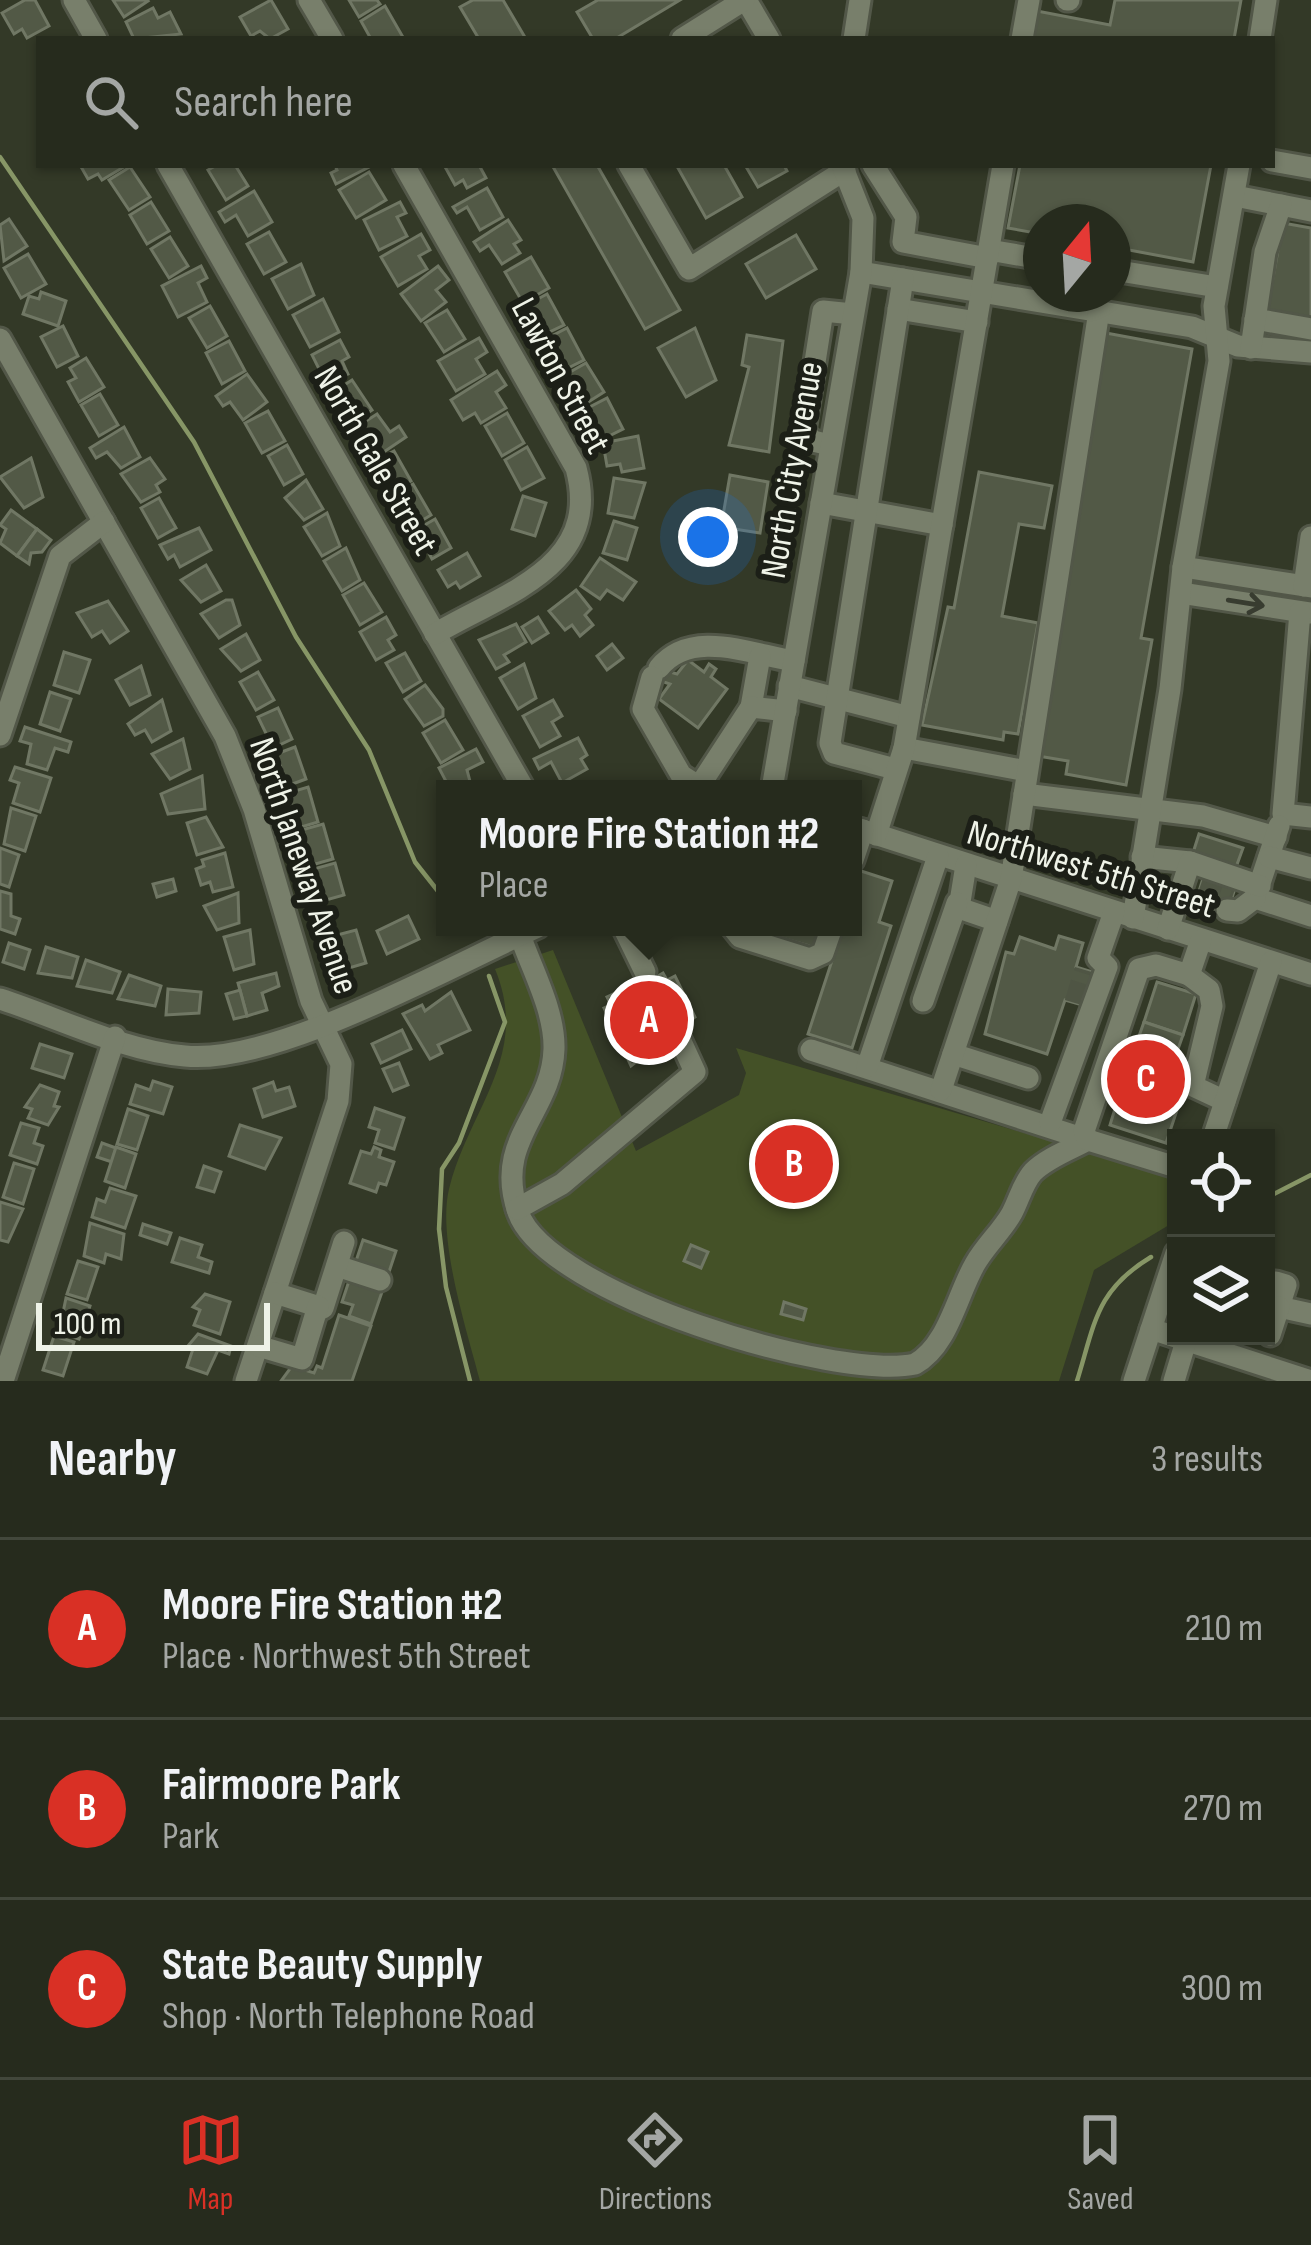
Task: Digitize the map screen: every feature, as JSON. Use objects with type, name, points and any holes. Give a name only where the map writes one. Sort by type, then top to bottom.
[{"type":"street","points":[[74,0],[94,36]]},
{"type":"street","points":[[310,0],[330,36]]},
{"type":"street","points":[[687,36],[745,0],[767,36]]},
{"type":"street","points":[[854,36],[860,0]]},
{"type":"street","points":[[1022,36],[1028,0]]},
{"type":"street","points":[[1261,36],[1267,0]]},
{"type":"street","points":[[1275,161],[1311,168]]},
{"type":"street","name":"North Gale Street","points":[[170,168],[519,780]]},
{"type":"street","name":"Lawton Street","points":[[406,168],[576,468],[582,491],[575,535],[557,561],[435,634]]},
{"type":"street","points":[[631,168],[689,269],[844,168]]},
{"type":"street","name":"North City Avenue","points":[[774,780],[860,272],[862,218],[844,168]]},
{"type":"street","points":[[875,168],[906,217],[903,242],[1023,257]]},
{"type":"street","points":[[864,831],[899,758],[909,717],[977,322],[993,294],[988,254],[1002,168]]},
{"type":"street","points":[[1050,1123],[1080,1013],[1107,967],[1091,964],[1123,915],[1142,857],[1183,567],[1220,362],[1217,287],[1239,168]]},
{"type":"street","points":[[1234,196],[1311,211]]},
{"type":"street","points":[[1251,349],[1265,252],[1281,205]]},
{"type":"street","points":[[860,272],[1023,299]]},
{"type":"street","points":[[1131,273],[1217,287]]},
{"type":"street","points":[[903,279],[830,742],[834,752],[1028,771]]},
{"type":"street","points":[[898,309],[977,322]]},
{"type":"street","points":[[941,1090],[1011,879],[1099,312]]},
{"type":"street","points":[[1104,312],[1216,334],[1251,349],[1311,352]]},
{"type":"street","points":[[1256,319],[1311,329]]},
{"type":"street","name":"North Janeway Avenue","points":[[0,339],[225,736],[322,1024],[340,1064],[342,1085],[246,1381]]},
{"type":"street","points":[[821,502],[942,525]]},
{"type":"street","points":[[0,735],[56,563],[65,550],[104,522]]},
{"type":"street","points":[[1183,567],[1307,586],[1311,538]]},
{"type":"street","points":[[1180,592],[1305,612],[1283,814],[1245,899]]},
{"type":"street","points":[[690,780],[681,775],[643,709],[655,672],[680,648],[706,645],[794,662]]},
{"type":"street","points":[[706,780],[751,707],[760,656]]},
{"type":"street","points":[[789,686],[838,694],[909,717]]},
{"type":"street","points":[[751,707],[786,711]]},
{"type":"street","points":[[1024,794],[1203,816],[1311,868]]},
{"type":"street","points":[[1283,814],[1311,818]]},
{"type":"street","name":"Northwest 5th Street","points":[[864,831],[1311,974]]},
{"type":"street","points":[[867,1067],[938,856]]},
{"type":"street","points":[[1142,857],[1190,885],[1311,916]]},
{"type":"street","points":[[923,1001],[966,866]]},
{"type":"street","points":[[1168,929],[1190,885]]},
{"type":"street","points":[[957,903],[997,921]]},
{"type":"street","points":[[0,999],[163,1053],[208,1057],[260,1050],[518,936]]},
{"type":"street","points":[[530,936],[554,1047],[549,1076],[509,1165],[517,1209],[526,1230],[555,1260],[658,1316],[781,1360],[859,1377],[887,1376],[918,1363],[936,1345],[976,1261],[1011,1216],[1036,1169],[1088,1140]]},
{"type":"street","points":[[627,936],[645,972]]},
{"type":"street","points":[[739,936],[810,959],[823,953],[829,936]]},
{"type":"street","points":[[1189,975],[1201,940]]},
{"type":"street","points":[[1217,1129],[1271,962]]},
{"type":"street","points":[[1088,1140],[1084,1131],[1139,969],[1156,964],[1189,975],[1209,990],[1212,1006],[1193,1086],[1225,1101]]},
{"type":"street","points":[[517,1209],[562,1184],[695,1072],[678,1035]]},
{"type":"street","points":[[3,1381],[115,1037]]},
{"type":"street","points":[[811,1050],[1167,1164]]},
{"type":"street","points":[[953,1054],[1028,1078]]},
{"type":"street","points":[[275,1292],[323,1308],[344,1242]]},
{"type":"street","points":[[337,1266],[380,1280]]},
{"type":"street","points":[[1275,1282],[1286,1285],[1275,1319]]},
{"type":"street","points":[[1136,1380],[1151,1329],[1167,1298]]},
{"type":"street","points":[[258,1346],[302,1359],[318,1306]]},
{"type":"street","points":[[1279,1307],[1311,1314]]},
{"type":"street","points":[[1151,1329],[1167,1334]]},
{"type":"street","points":[[1174,1381],[1185,1345]]},
{"type":"street","points":[[1201,1345],[1311,1381]]},
{"type":"green space","points":[[553,950],[636,1151],[739,1095],[746,1073],[736,1048],[1167,1175],[1167,1226],[1094,1270],[1059,1381],[480,1381],[450,1259],[446,1210],[458,1160],[502,1055],[504,1000],[495,969]]},
{"type":"building","points":[[25,0],[35,0],[49,26],[27,38],[22,29],[14,34],[2,13]]},
{"type":"building","points":[[113,0],[147,0],[148,1],[124,17]]},
{"type":"building","points":[[271,0],[288,29],[275,36],[260,31],[251,36],[240,17]]},
{"type":"building","points":[[349,0],[377,0],[380,4],[359,17]]},
{"type":"building","points":[[473,0],[503,0],[524,36],[477,36],[460,7]]},
{"type":"building","points":[[598,0],[680,0],[620,36],[591,36],[577,12]]},
{"type":"building","points":[[1115,0],[1241,0],[1235,36],[1033,36],[1037,11],[1110,25]]},
{"type":"building","points":[[385,6],[402,36],[369,36],[361,21]]},
{"type":"building","points":[[153,8],[158,18],[170,12],[181,34],[133,36],[126,22]]},
{"type":"building","points":[[82,168],[122,168],[102,180],[98,174],[88,179]]},
{"type":"building","points":[[131,168],[150,197],[129,210],[109,180]]},
{"type":"building","points":[[237,168],[248,186],[226,200],[208,170]]},
{"type":"building","points":[[367,168],[336,184],[331,173]]},
{"type":"building","points":[[446,168],[481,168],[486,178],[467,188],[463,180],[455,185]]},
{"type":"building","points":[[554,168],[599,168],[680,310],[645,329]]},
{"type":"building","points":[[678,168],[726,168],[742,197],[706,218]]},
{"type":"building","points":[[747,168],[786,168],[787,171],[758,187]]},
{"type":"building","points":[[1019,168],[1210,168],[1193,262],[1131,250],[1131,204],[1023,204],[1023,231],[1008,228]]},
{"type":"building","points":[[369,172],[386,200],[356,218],[339,190]]},
{"type":"building","points":[[487,188],[503,217],[480,230],[467,207],[457,213],[453,207]]},
{"type":"building","points":[[254,191],[272,222],[248,236],[236,215],[225,222],[219,212]]},
{"type":"building","points":[[151,202],[169,231],[147,244],[130,215]]},
{"type":"building","points":[[400,202],[406,213],[397,217],[407,236],[379,250],[364,220]]},
{"type":"building","points":[[9,219],[27,246],[4,261],[0,225]]},
{"type":"building","points":[[508,220],[521,240],[514,244],[520,253],[502,264],[489,245],[480,251],[474,242]]},
{"type":"building","points":[[1283,223],[1311,228],[1311,325],[1266,316]]},
{"type":"building","points":[[269,232],[286,262],[264,274],[247,244]]},
{"type":"building","points":[[421,234],[430,250],[419,256],[427,269],[398,286],[381,257]]},
{"type":"building","points":[[796,235],[816,269],[766,298],[746,264]]},
{"type":"building","points":[[170,237],[188,266],[169,278],[151,249]]},
{"type":"building","points":[[28,254],[46,284],[21,298],[4,268]]},
{"type":"building","points":[[531,257],[549,288],[523,303],[505,272]]},
{"type":"building","points":[[301,264],[314,295],[288,309],[272,279]]},
{"type":"building","points":[[201,266],[207,278],[198,283],[207,302],[178,317],[162,286]]},
{"type":"building","points":[[438,266],[449,280],[436,290],[446,302],[421,321],[401,294]]},
{"type":"building","points":[[41,292],[66,301],[58,326],[23,314],[29,296],[39,299]]},
{"type":"building","points":[[547,294],[564,325],[541,336],[525,306]]},
{"type":"building","points":[[323,299],[339,332],[310,347],[293,315]]},
{"type":"building","points":[[210,306],[227,336],[207,348],[189,318]]},
{"type":"building","points":[[447,310],[465,339],[444,352],[425,323]]},
{"type":"building","points":[[63,326],[78,356],[57,367],[41,337]]},
{"type":"building","points":[[567,328],[584,360],[560,372],[544,340]]},
{"type":"building","points":[[695,328],[716,380],[686,397],[658,348]]},
{"type":"building","points":[[1106,333],[1192,349],[1141,638],[1152,640],[1126,785],[1066,774],[1068,761],[1032,755]]},
{"type":"building","points":[[747,335],[783,341],[769,452],[729,445],[749,367],[742,365]]},
{"type":"building","points":[[479,338],[487,352],[476,359],[485,374],[456,391],[438,361]]},
{"type":"building","points":[[340,340],[349,357],[342,361],[348,374],[327,385],[312,355]]},
{"type":"building","points":[[229,341],[245,371],[222,384],[206,353]]},
{"type":"building","points":[[86,358],[104,387],[79,402],[68,382],[76,378],[70,368]]},
{"type":"building","points":[[586,363],[604,392],[582,406],[563,376]]},
{"type":"building","points":[[497,371],[506,385],[496,392],[506,408],[481,423],[475,413],[463,420],[451,400]]},
{"type":"building","points":[[247,374],[267,402],[243,420],[230,402],[223,406],[216,396]]},
{"type":"building","points":[[352,380],[372,410],[357,420],[360,425],[377,414],[390,432],[399,426],[406,437],[375,458],[332,393]]},
{"type":"building","points":[[100,394],[118,425],[99,436],[81,405]]},
{"type":"building","points":[[607,398],[623,429],[599,441],[584,410]]},
{"type":"building","points":[[268,411],[285,441],[262,453],[245,423]]},
{"type":"building","points":[[507,413],[524,443],[502,456],[485,426]]},
{"type":"building","points":[[124,427],[140,457],[121,468],[107,452],[96,458],[90,448]]},
{"type":"building","points":[[638,436],[644,468],[622,472],[620,464],[607,466],[603,443]]},
{"type":"building","points":[[287,445],[303,474],[284,485],[268,456]]},
{"type":"building","points":[[527,447],[544,478],[521,490],[505,460]]},
{"type":"building","points":[[394,451],[411,481],[392,492],[375,461]]},
{"type":"building","points":[[31,458],[43,497],[24,508],[0,477]]},
{"type":"building","points":[[150,458],[165,479],[156,485],[160,492],[141,502],[121,474]]},
{"type":"building","points":[[979,472],[1052,486],[1044,528],[1019,524],[1002,616],[1038,623],[1018,734],[1004,732],[1003,740],[922,725],[948,607],[954,608]]},
{"type":"building","points":[[730,475],[768,482],[760,533],[721,527]]},
{"type":"building","points":[[614,478],[645,483],[634,518],[608,513]]},
{"type":"building","points":[[306,480],[323,509],[304,520],[285,498]]},
{"type":"building","points":[[413,484],[431,515],[413,526],[395,495]]},
{"type":"building","points":[[523,496],[546,503],[535,536],[512,529]]},
{"type":"building","points":[[159,498],[176,528],[158,538],[141,508]]},
{"type":"building","points":[[11,510],[37,529],[17,556],[0,543],[6,529],[0,525]]},
{"type":"building","points":[[327,513],[340,546],[322,556],[304,527]]},
{"type":"building","points":[[435,519],[451,548],[432,559],[416,530]]},
{"type":"building","points":[[614,521],[637,528],[627,560],[603,553]]},
{"type":"building","points":[[199,528],[211,550],[180,567],[174,555],[168,559],[160,545]]},
{"type":"building","points":[[37,529],[51,540],[42,552],[31,553],[29,564],[17,556]]},
{"type":"building","points":[[346,548],[360,580],[342,591],[324,561]]},
{"type":"building","points":[[467,553],[480,576],[460,588],[456,582],[448,587],[438,570]]},
{"type":"building","points":[[600,558],[636,582],[623,600],[607,590],[600,599],[581,586]]},
{"type":"building","points":[[206,565],[221,591],[201,602],[181,580]]},
{"type":"building","points":[[364,583],[382,612],[360,625],[343,595]]},
{"type":"building","points":[[576,590],[591,609],[585,615],[593,625],[580,636],[572,625],[565,630],[549,611]]},
{"type":"building","points":[[232,600],[240,625],[219,638],[201,614]]},
{"type":"building","points":[[108,601],[128,631],[110,643],[102,631],[92,637],[77,613]]},
{"type":"building","points":[[386,617],[396,635],[388,640],[394,650],[376,660],[360,632]]},
{"type":"building","points":[[538,617],[548,633],[532,643],[522,627]]},
{"type":"building","points":[[516,624],[526,642],[504,655],[509,662],[496,669],[479,640]]},
{"type":"building","points":[[246,634],[260,660],[241,671],[221,649]]},
{"type":"building","points":[[612,644],[623,658],[607,670],[597,656]]},
{"type":"building","points":[[64,652],[90,660],[79,693],[54,685]]},
{"type":"building","points":[[405,653],[421,681],[403,692],[386,663]]},
{"type":"building","points":[[688,660],[704,672],[709,664],[716,669],[711,677],[727,689],[698,728],[659,699],[670,684],[643,675],[650,666],[677,674]]},
{"type":"building","points":[[524,664],[536,698],[518,709],[500,678]]},
{"type":"building","points":[[141,666],[150,695],[130,705],[116,680]]},
{"type":"building","points":[[258,672],[274,700],[256,710],[240,682]]},
{"type":"building","points":[[425,685],[443,716],[424,726],[405,699]]},
{"type":"building","points":[[50,692],[71,699],[60,731],[40,724]]},
{"type":"building","points":[[162,700],[171,731],[152,742],[145,730],[135,735],[128,724]]},
{"type":"building","points":[[553,700],[562,716],[552,722],[560,736],[540,747],[523,716]]},
{"type":"building","points":[[278,708],[292,739],[273,748],[258,717]]},
{"type":"building","points":[[445,720],[463,750],[441,763],[423,733]]},
{"type":"building","points":[[25,727],[71,742],[68,752],[55,748],[47,770],[27,764],[31,744],[20,741]]},
{"type":"building","points":[[578,738],[587,755],[581,759],[587,769],[560,780],[551,762],[539,769],[534,759]]},
{"type":"building","points":[[183,739],[190,769],[170,779],[152,754]]},
{"type":"building","points":[[295,747],[306,779],[287,786],[279,762],[266,767],[263,759]]},
{"type":"building","points":[[476,749],[483,762],[467,770],[470,780],[445,780],[439,768]]},
{"type":"building","points":[[15,767],[51,778],[40,812],[13,803],[19,783],[10,780]]},
{"type":"building","points":[[202,776],[205,809],[168,814],[161,794]]},
{"type":"building","points":[[308,787],[318,822],[298,828],[288,793]]},
{"type":"building","points":[[11,808],[36,816],[25,851],[4,844]]},
{"type":"building","points":[[206,817],[223,847],[197,855],[187,823]]},
{"type":"building","points":[[323,824],[333,859],[312,865],[298,831]]},
{"type":"building","points":[[1199,834],[1243,848],[1235,870],[1192,856]]},
{"type":"building","points":[[0,848],[19,855],[9,887],[0,884]]},
{"type":"building","points":[[225,853],[233,887],[213,892],[210,882],[201,885],[196,869],[204,866],[202,860]]},
{"type":"building","points":[[335,863],[344,895],[319,902],[310,870]]},
{"type":"building","points":[[862,871],[892,881],[879,922],[891,926],[852,1048],[808,1034],[840,936],[862,936]]},
{"type":"building","points":[[1205,872],[1237,883],[1226,915],[1195,904]]},
{"type":"building","points":[[173,879],[176,891],[157,897],[153,884]]},
{"type":"building","points":[[0,891],[11,894],[11,916],[20,919],[15,934],[0,929]]},
{"type":"building","points":[[238,893],[239,923],[217,930],[204,906]]},
{"type":"building","points":[[408,916],[419,939],[387,954],[377,931]]},
{"type":"building","points":[[250,930],[254,964],[234,970],[224,937]]},
{"type":"building","points":[[356,930],[366,963],[339,971],[333,953],[342,950],[337,935]]},
{"type":"building","points":[[775,936],[824,936],[820,949]]},
{"type":"building","points":[[1059,936],[1083,943],[1076,967],[1099,974],[1089,1007],[1065,1000],[1047,1054],[985,1034],[1006,952],[1014,954],[1020,937],[1055,949]]},
{"type":"building","points":[[9,943],[30,950],[24,969],[3,962]]},
{"type":"building","points":[[46,947],[78,957],[72,978],[38,973]]},
{"type":"building","points":[[86,960],[120,972],[112,993],[77,986]]},
{"type":"building","points":[[276,973],[279,986],[262,993],[267,1010],[247,1016],[238,983]]},
{"type":"building","points":[[663,973],[667,980],[675,976],[695,1017],[631,1066],[604,1008],[611,1005],[607,997],[628,987],[630,992]]},
{"type":"building","points":[[129,975],[161,986],[155,1006],[118,999]]},
{"type":"building","points":[[1157,982],[1196,994],[1183,1035],[1144,1022]]},
{"type":"building","points":[[168,989],[201,992],[199,1013],[166,1015]]},
{"type":"building","points":[[240,990],[247,1016],[234,1019],[226,994]]},
{"type":"building","points":[[451,992],[470,1030],[438,1045],[442,1053],[430,1059],[403,1014],[422,1005],[425,1011]]},
{"type":"building","points":[[1144,1022],[1183,1035],[1171,1069],[1132,1056]]},
{"type":"building","points":[[402,1030],[411,1049],[381,1063],[372,1044]]},
{"type":"building","points":[[40,1044],[72,1054],[64,1078],[32,1068]]},
{"type":"building","points":[[1132,1056],[1171,1069],[1162,1099],[1121,1089]]},
{"type":"building","points":[[399,1063],[408,1085],[393,1091],[383,1069]]},
{"type":"building","points":[[153,1081],[172,1087],[163,1114],[130,1104],[136,1085],[150,1090]]},
{"type":"building","points":[[273,1082],[276,1091],[289,1087],[295,1106],[263,1117],[254,1089]]},
{"type":"building","points":[[40,1085],[59,1092],[54,1106],[59,1107],[48,1125],[28,1118],[32,1109],[25,1107]]},
{"type":"building","points":[[1121,1089],[1179,1104],[1166,1143],[1110,1125]]},
{"type":"building","points":[[375,1108],[404,1118],[394,1149],[375,1143],[379,1130],[369,1127]]},
{"type":"building","points":[[128,1109],[148,1116],[137,1150],[117,1144]]},
{"type":"building","points":[[21,1123],[39,1128],[34,1143],[43,1146],[37,1164],[10,1155]]},
{"type":"building","points":[[240,1125],[281,1138],[265,1169],[229,1156]]},
{"type":"building","points":[[102,1143],[116,1148],[112,1162],[97,1157]]},
{"type":"building","points":[[116,1147],[136,1154],[125,1188],[105,1181]]},
{"type":"building","points":[[374,1147],[381,1150],[379,1157],[394,1162],[386,1185],[379,1183],[376,1192],[350,1183],[361,1151],[371,1154]]},
{"type":"building","points":[[14,1163],[34,1169],[23,1204],[3,1197]]},
{"type":"building","points":[[204,1166],[221,1172],[214,1192],[197,1187]]},
{"type":"building","points":[[110,1188],[136,1196],[125,1228],[92,1217],[97,1199],[105,1202]]},
{"type":"building","points":[[0,1202],[23,1209],[8,1242],[0,1240]]},
{"type":"building","points":[[90,1223],[124,1234],[121,1259],[106,1254],[104,1263],[84,1256]]},
{"type":"building","points":[[143,1224],[171,1233],[167,1244],[140,1235]]},
{"type":"building","points":[[180,1238],[202,1245],[198,1257],[212,1262],[209,1273],[172,1262]]},
{"type":"building","points":[[363,1240],[396,1251],[389,1272],[356,1261]]},
{"type":"building","points":[[691,1245],[708,1252],[701,1268],[684,1261]]},
{"type":"building","points":[[78,1261],[98,1267],[87,1300],[67,1294]]},
{"type":"building","points":[[349,1281],[382,1292],[371,1324],[349,1316],[353,1305],[342,1302]]},
{"type":"building","points":[[205,1294],[230,1302],[220,1334],[194,1325],[200,1310],[193,1307]]},
{"type":"building","points":[[66,1298],[90,1306],[79,1339],[59,1332]]},
{"type":"building","points":[[784,1302],[806,1309],[803,1320],[781,1314]]},
{"type":"building","points":[[339,1315],[371,1326],[352,1381],[281,1381],[292,1366],[314,1373],[317,1366],[322,1368]]},
{"type":"building","points":[[198,1334],[231,1346],[229,1354],[218,1350],[207,1374],[187,1367],[193,1349],[187,1347]]},
{"type":"building","points":[[54,1336],[74,1342],[63,1376],[43,1370]]},
{"type":"waterway","points":[[0,157],[194,442],[296,637],[369,750],[415,862],[436,889]]},
{"type":"waterway","points":[[470,1381],[446,1287],[439,1229],[442,1169],[459,1143],[505,1022],[489,976]]},
{"type":"waterway","points":[[1275,1193],[1311,1175]]},
{"type":"waterway","points":[[1077,1381],[1108,1295],[1151,1257]]},
{"type":"tunnel","points":[[1200,887],[1232,898]]},
{"type":"tunnel","points":[[1075,1003],[1085,970]]},
{"type":"place","name":"Moore Fire Station #2","points":[[649,1020]]},
{"type":"place","name":"State Beauty Supply","points":[[1146,1079]]},
{"type":"place","name":"Fairmoore Park","points":[[794,1164]]}]
